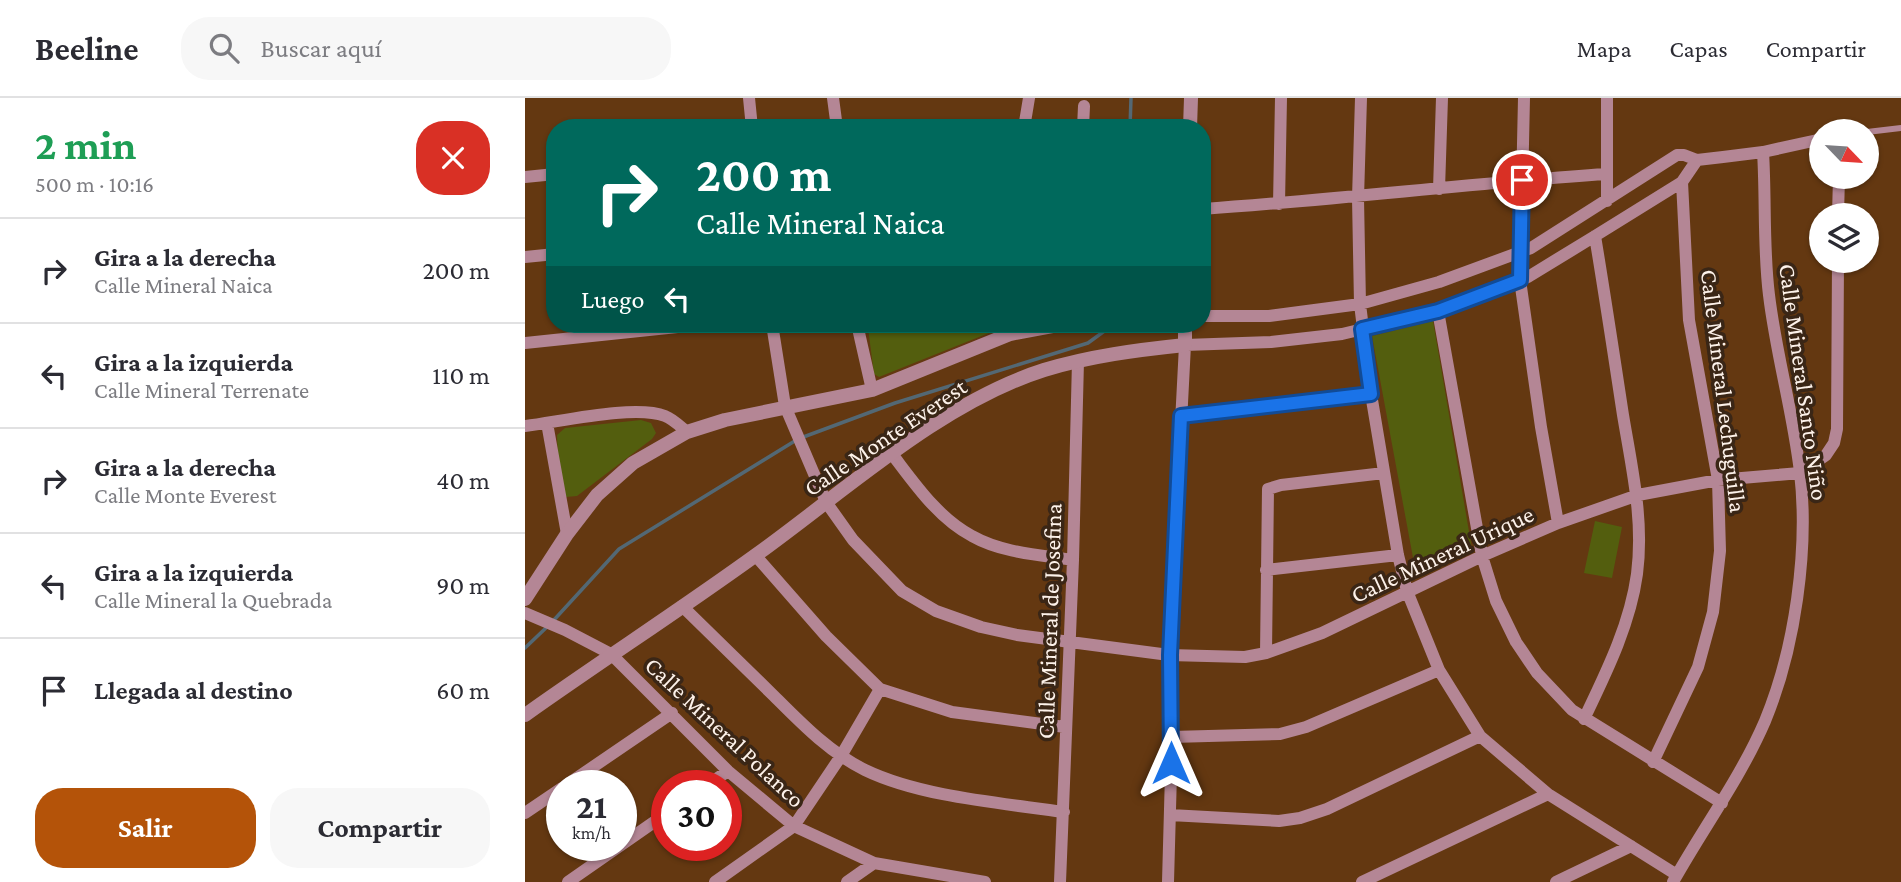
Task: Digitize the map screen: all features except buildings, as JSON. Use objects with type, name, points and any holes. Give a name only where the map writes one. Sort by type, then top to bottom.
[{"type":"street","points":[[749,98],[751,119]]},
{"type":"street","points":[[833,98],[836,119]]},
{"type":"street","points":[[1026,119],[1030,98]]},
{"type":"street","points":[[1190,119],[1191,98]]},
{"type":"street","points":[[1279,204],[1281,98]]},
{"type":"street","points":[[1361,98],[1358,198],[1362,329],[1398,555],[1407,591],[1439,670],[1480,736],[1548,794],[1631,846],[1675,879]]},
{"type":"street","points":[[1439,189],[1442,98]]},
{"type":"street","points":[[1524,98],[1520,280],[1558,523]]},
{"type":"street","points":[[1607,201],[1608,98]]},
{"type":"street","points":[[1083,119],[1084,106]]},
{"type":"street","points":[[1211,317],[1269,316],[1360,304],[1439,282],[1531,248],[1677,155],[1697,160],[1763,152],[1809,142]]},
{"type":"street","name":"Calle Mineral Santo Niño","points":[[1675,879],[1741,771],[1765,721],[1787,653],[1800,573],[1800,473],[1769,293],[1763,152]]},
{"type":"street","name":"Calle Monte Everest","points":[[525,715],[755,555],[892,454],[952,413],[993,392],[1042,371],[1122,352],[1185,345],[1271,342],[1342,334],[1438,311],[1520,280],[1682,182],[1697,160]]},
{"type":"street","points":[[1211,208],[1358,198],[1522,180],[1606,174]]},
{"type":"street","points":[[525,177],[546,175]]},
{"type":"street","name":"Calle Mineral Lechuguilla","points":[[1653,762],[1698,667],[1713,612],[1720,551],[1718,480],[1689,320],[1682,182]]},
{"type":"street","points":[[1584,719],[1611,663],[1633,594],[1639,547],[1638,495],[1595,236]]},
{"type":"street","points":[[525,257],[546,255]]},
{"type":"street","name":"Calle Mineral Urique","points":[[773,333],[785,406],[826,502],[853,540],[888,578],[919,603],[960,621],[1017,635],[1170,655],[1245,657],[1266,653],[1322,633],[1482,556],[1558,523],[1638,495],[1718,480],[1800,473],[1826,455],[1837,429],[1838,273]]},
{"type":"street","points":[[1438,311],[1482,556],[1496,601],[1515,642],[1548,686],[1584,719],[1722,803]]},
{"type":"street","points":[[525,343],[620,333]]},
{"type":"street","points":[[859,333],[872,390]]},
{"type":"street","name":"Calle Monte Everest","points":[[525,599],[567,534],[597,495],[616,477],[651,452],[687,432],[725,420],[785,406],[830,401],[872,390],[1000,333]]},
{"type":"street","points":[[1168,882],[1172,737],[1170,655],[1185,333]]},
{"type":"street","name":"Calle Mineral de Josefina","points":[[1060,882],[1078,361]]},
{"type":"street","points":[[1181,416],[1371,394]]},
{"type":"street","points":[[525,426],[624,413],[656,414],[667,417],[687,432]]},
{"type":"street","points":[[547,424],[567,534]]},
{"type":"street","points":[[892,454],[926,497],[953,523],[973,537],[1016,551],[1073,560]]},
{"type":"street","points":[[1266,653],[1268,489],[1281,485],[1384,473]]},
{"type":"street","points":[[755,555],[826,636],[880,689],[952,712],[1065,727]]},
{"type":"street","points":[[1266,570],[1398,555]]},
{"type":"street","points":[[682,606],[797,719],[841,756],[866,771],[955,796],[1064,812]]},
{"type":"street","name":"Calle Mineral Polanco","points":[[525,614],[551,623],[611,654],[727,770]]},
{"type":"street","points":[[1172,737],[1280,734],[1306,727],[1439,670]]},
{"type":"street","points":[[715,882],[794,826],[841,756],[880,689]]},
{"type":"street","points":[[588,770],[672,713]]},
{"type":"street","points":[[1170,815],[1259,821],[1300,818],[1480,736]]},
{"type":"street","name":"Calle Mineral Polanco","points":[[742,783],[794,826],[874,863],[985,882]]},
{"type":"street","points":[[1362,882],[1382,878],[1548,794]]},
{"type":"street","points":[[525,813],[546,799]]},
{"type":"street","points":[[1556,882],[1578,876],[1631,846]]},
{"type":"street","points":[[568,882],[598,861]]},
{"type":"street","points":[[847,882],[874,863]]},
{"type":"lane","points":[[1879,131],[1901,128]]},
{"type":"green space","points":[[1433,321],[1472,549],[1416,574],[1372,336]]},
{"type":"green space","points":[[869,333],[989,333],[879,377],[874,374]]},
{"type":"green space","points":[[641,420],[651,423],[656,433],[652,439],[577,496],[566,497],[559,487],[557,435],[565,428]]},
{"type":"green space","points":[[1595,521],[1622,527],[1612,578],[1584,573]]},
{"type":"waterway","points":[[1130,119],[1131,98]]},
{"type":"waterway","points":[[553,621],[619,549],[798,439],[895,403],[1088,343],[1102,333]]},
{"type":"waterway","points":[[525,648],[548,626]]},
{"type":"route","points":[[1171,763],[1170,655],[1181,416],[1371,394],[1362,329],[1438,311],[1520,280],[1522,180]]}]
